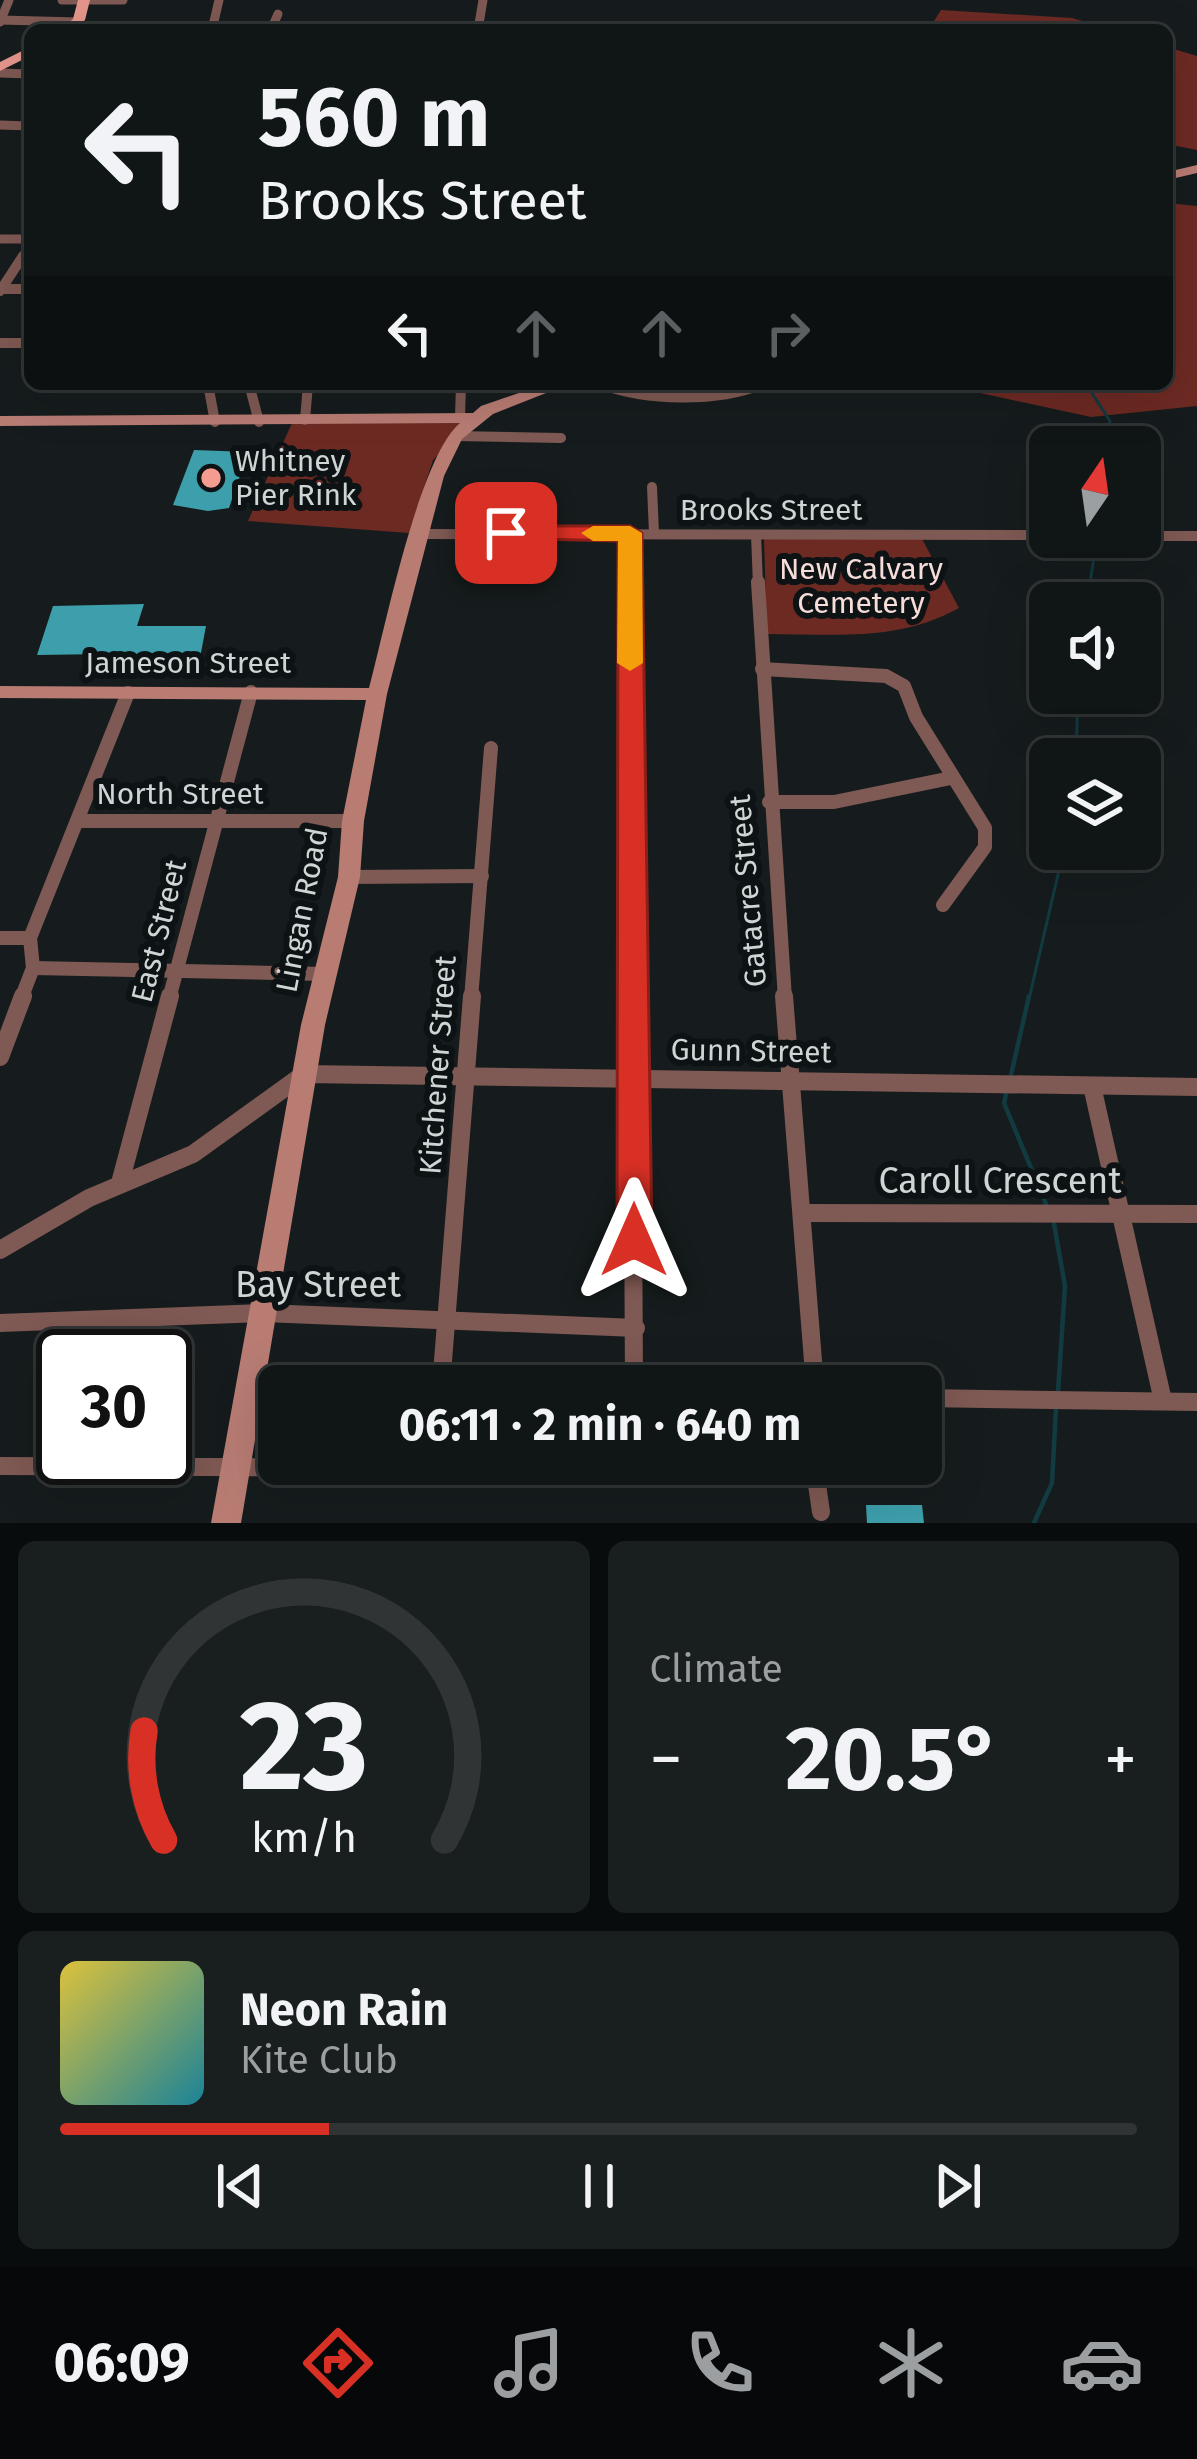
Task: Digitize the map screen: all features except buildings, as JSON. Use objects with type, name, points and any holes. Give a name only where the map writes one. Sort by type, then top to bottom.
[{"type":"street","points":[[9,0],[1,21],[44,24]]},
{"type":"street","points":[[62,0],[123,0]]},
{"type":"street","points":[[274,24],[278,14]]},
{"type":"street","points":[[0,290],[24,252]]},
{"type":"street","points":[[209,390],[215,422]]},
{"type":"street","points":[[251,390],[260,422]]},
{"type":"street","points":[[305,419],[307,390]]},
{"type":"street","points":[[461,390],[464,424]]},
{"type":"street","points":[[464,424],[496,406],[543,390]]},
{"type":"street","points":[[613,390],[670,394],[749,390]]},
{"type":"street","points":[[0,421],[305,419],[464,424],[561,438]]},
{"type":"street","name":"Lingan Road","points":[[226,1523],[304,1074],[349,877],[353,821],[377,694],[435,476],[464,424]]},
{"type":"street","points":[[652,487],[654,533]]},
{"type":"street","points":[[630,533],[635,1365]]},
{"type":"street","name":"Brooks Street","points":[[420,534],[1029,535]]},
{"type":"street","name":"Gatacre Street","points":[[756,535],[770,802],[813,1365]]},
{"type":"street","points":[[1161,536],[1197,536]]},
{"type":"street","points":[[762,669],[878,676],[899,682],[980,818],[986,837],[985,847],[944,905]]},
{"type":"street","name":"Jameson Street","points":[[0,692],[377,694]]},
{"type":"street","name":"East Street","points":[[120,1183],[251,692]]},
{"type":"street","points":[[1,1051],[33,968],[30,938],[128,693]]},
{"type":"street","name":"Kitchener Street","points":[[443,1365],[491,748]]},
{"type":"street","points":[[770,802],[834,802],[952,778]]},
{"type":"street","name":"North Street","points":[[78,821],[353,821]]},
{"type":"street","points":[[349,877],[482,877]]},
{"type":"street","points":[[0,938],[30,938]]},
{"type":"street","points":[[33,968],[325,974]]},
{"type":"street","points":[[0,1250],[120,1183],[193,1154],[304,1074]]},
{"type":"street","name":"Gunn Street","points":[[304,1074],[1197,1087]]},
{"type":"street","points":[[1092,1086],[1163,1401]]},
{"type":"street","name":"Caroll Crescent","points":[[802,1213],[1197,1214]]},
{"type":"street","name":"Bay Street","points":[[0,1323],[264,1313],[636,1328]]},
{"type":"street","points":[[942,1398],[1197,1402]]},
{"type":"street","points":[[0,1466],[258,1466]]},
{"type":"street","points":[[816,1485],[821,1512]]},
{"type":"green space","points":[[941,10],[1072,18],[1092,24],[932,24]]},
{"type":"green space","points":[[1173,49],[1197,56],[1197,150],[1173,145]]},
{"type":"green space","points":[[1173,204],[1197,206],[1197,406],[1091,417],[967,390],[1173,390]]},
{"type":"green space","points":[[471,422],[433,460],[409,533],[248,521],[292,423]]},
{"type":"green space","name":"New Calvary Cemetery","points":[[764,539],[922,539],[959,608],[889,631],[767,634]]},
{"type":"waterway","points":[[1090,390],[1109,426]]},
{"type":"waterway","points":[[1090,582],[1094,558]]},
{"type":"waterway","points":[[1077,714],[1077,738]]},
{"type":"waterway","points":[[1029,999],[1059,870]]},
{"type":"waterway","points":[[1011,1075],[1029,996]]},
{"type":"waterway","points":[[1007,1090],[1004,1103],[1046,1204]]},
{"type":"waterway","points":[[1054,1224],[1065,1286],[1058,1392]]},
{"type":"waterway","points":[[1034,1523],[1052,1483],[1056,1408]]},
{"type":"slow traffic","points":[[593,533],[630,533],[630,663]]},
{"type":"place","name":"Whitney Pier Rink","points":[[211,478]]},
{"type":"route","points":[[506,533],[630,533],[634,1240]]}]
